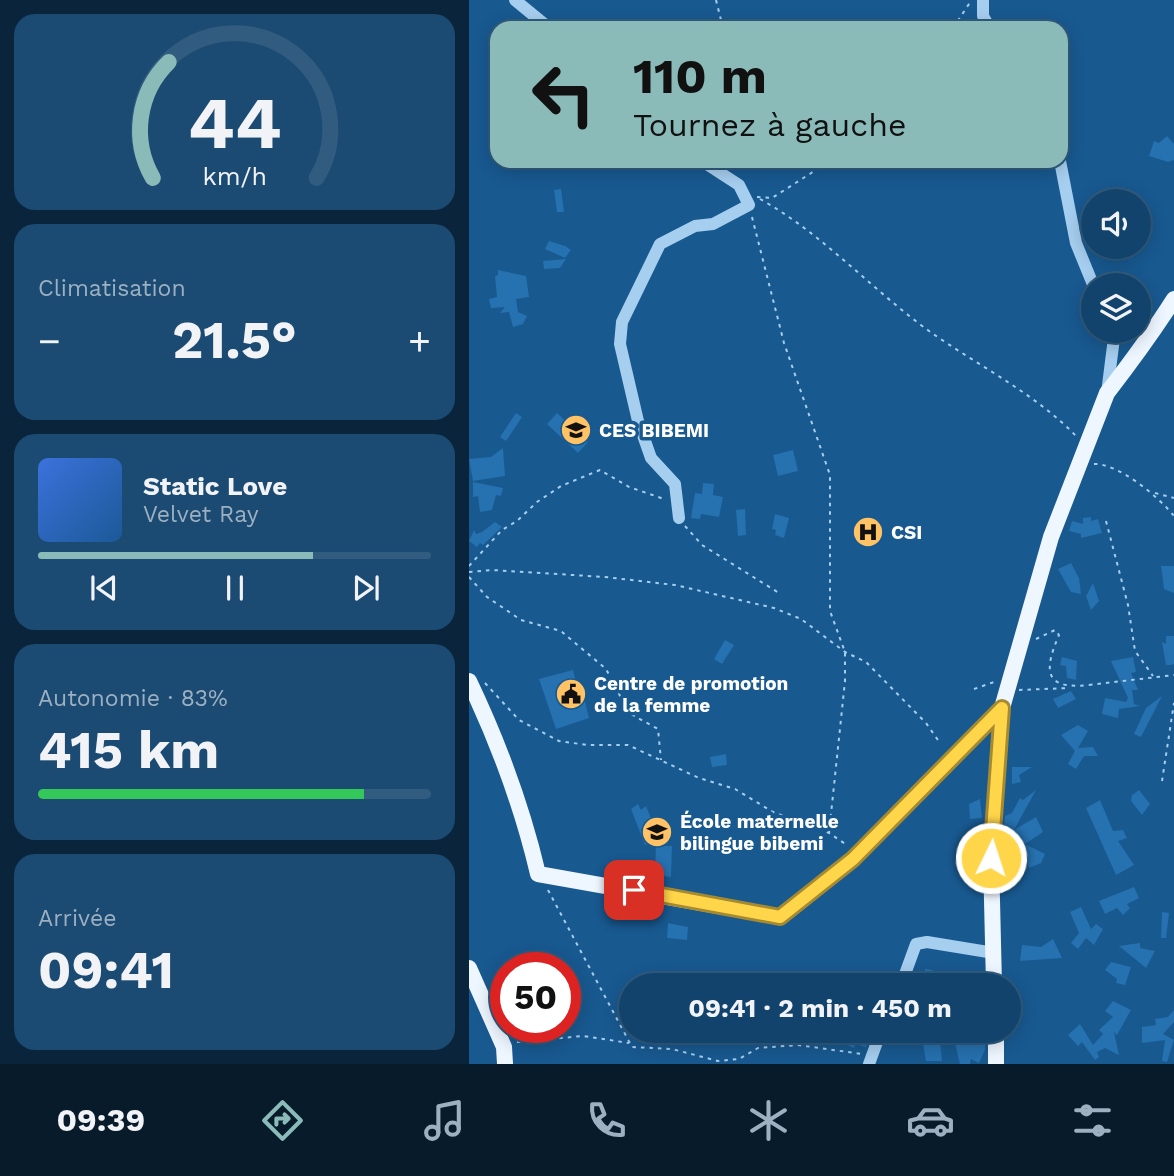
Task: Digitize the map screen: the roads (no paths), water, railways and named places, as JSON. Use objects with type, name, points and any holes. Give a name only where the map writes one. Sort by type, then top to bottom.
[{"type":"main road","points":[[994,973],[991,858],[1002,708],[1051,537],[1087,461],[1107,393],[1124,375],[1130,358],[1152,336],[1174,299]]},
{"type":"main road","points":[[474,679],[527,829],[538,874],[780,917],[853,859],[1002,708]]},
{"type":"main road","points":[[469,968],[504,1047],[506,1064]]},
{"type":"main road","points":[[996,1043],[996,1064]]},
{"type":"street","points":[[515,0],[540,21]]},
{"type":"street","points":[[983,0],[982,16],[985,21]]},
{"type":"street","points":[[679,518],[675,484],[651,458],[638,421],[636,405],[631,399],[620,344],[622,322],[660,244],[695,226],[713,224],[749,205],[739,185],[713,168]]},
{"type":"street","points":[[1061,168],[1076,243],[1088,273]]},
{"type":"street","points":[[1107,393],[1113,343]]},
{"type":"street","points":[[905,973],[916,944],[927,942],[994,953]]},
{"type":"street","points":[[871,1060],[877,1043]]},
{"type":"place","name":"CES BIBEMI","points":[[576,430]]},
{"type":"place","name":"CSI","points":[[868,532]]},
{"type":"place","name":"Centre de promotion de la femme","points":[[571,694]]},
{"type":"place","name":"École maternelle bilingue bibemi","points":[[657,832]]}]
